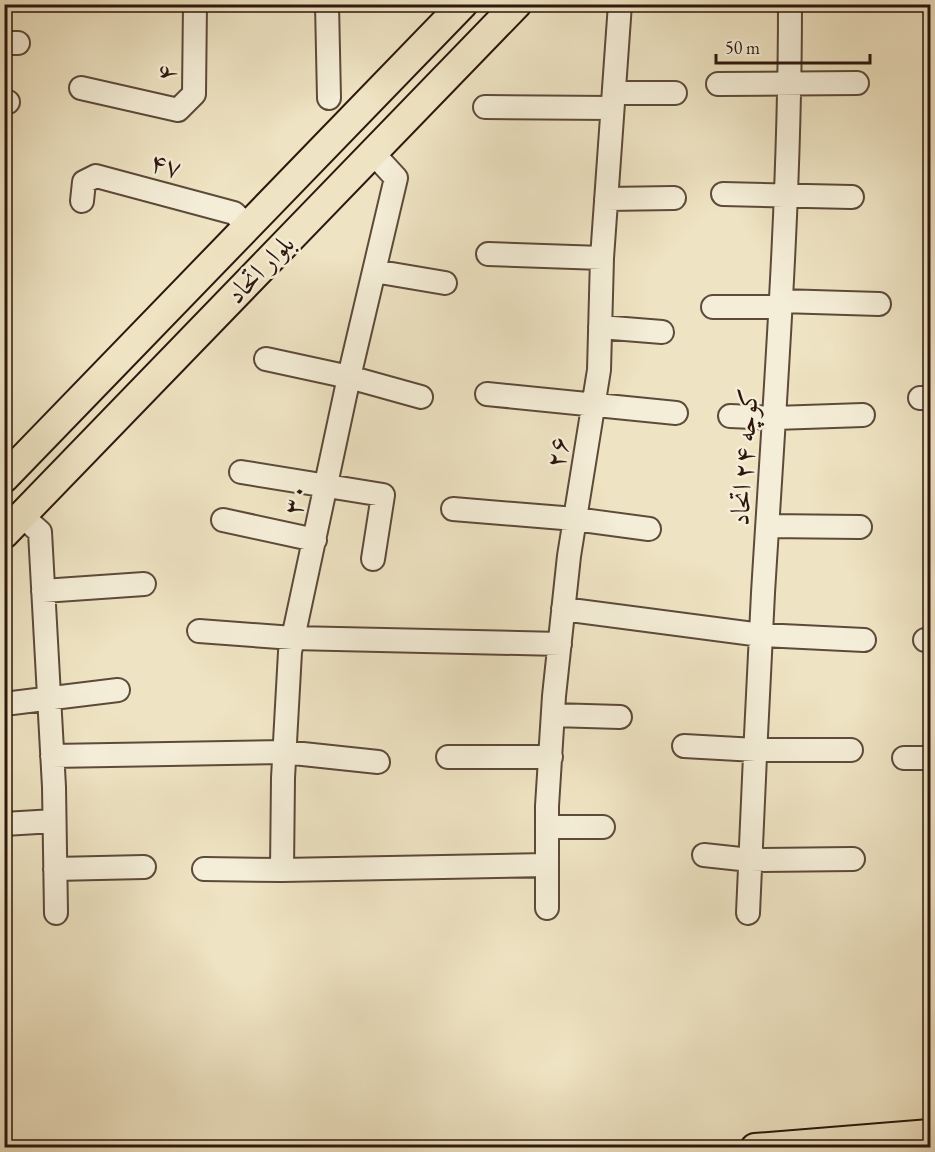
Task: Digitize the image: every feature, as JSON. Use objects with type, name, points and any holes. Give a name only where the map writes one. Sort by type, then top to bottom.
[{"type":"main road","name":"بلوار اتحاد","points":[[13,525],[517,4]]},
{"type":"main road","name":"بلوار اتحاد","points":[[4,478],[278,195],[454,7]]},
{"type":"main road","points":[[278,195],[306,222]]},
{"type":"main road","points":[[755,1148],[930,1134]]},
{"type":"street","name":"۴","points":[[81,88],[178,110],[194,94],[195,4]]},
{"type":"street","points":[[327,4],[329,98]]},
{"type":"street","name":"۲۶","points":[[547,908],[547,827],[553,715],[563,609],[575,519],[599,370],[602,258],[620,4]]},
{"type":"street","name":"کوچه ۲۴ اتحاد","points":[[748,913],[761,635],[775,418],[790,84],[790,4]]},
{"type":"street","points":[[718,84],[857,83]]},
{"type":"street","points":[[485,107],[613,101],[675,93]]},
{"type":"street","name":"۳۰","points":[[282,870],[284,752],[290,652],[349,377],[396,178],[373,153]]},
{"type":"street","name":"۴۷","points":[[82,201],[84,182],[96,176],[234,213],[248,226]]},
{"type":"street","points":[[723,194],[852,197]]},
{"type":"street","points":[[606,199],[674,198]]},
{"type":"street","points":[[488,254],[602,258]]},
{"type":"street","points":[[374,271],[445,283]]},
{"type":"street","points":[[713,306],[879,304]]},
{"type":"street","points":[[600,327],[662,332]]},
{"type":"street","points":[[266,359],[421,396]]},
{"type":"street","points":[[487,394],[676,413]]},
{"type":"street","points":[[730,416],[775,418],[863,415]]},
{"type":"street","points":[[241,472],[383,495],[373,559]]},
{"type":"street","points":[[453,509],[575,519],[649,529]]},
{"type":"street","points":[[223,520],[315,540]]},
{"type":"street","points":[[13,525],[40,532],[52,756],[56,913]]},
{"type":"street","points":[[768,526],[860,527]]},
{"type":"street","points":[[43,591],[144,584]]},
{"type":"street","points":[[563,609],[761,635],[864,640]]},
{"type":"street","points":[[199,631],[293,638],[560,644]]},
{"type":"street","points":[[4,704],[118,690]]},
{"type":"street","points":[[553,715],[620,717]]},
{"type":"street","points":[[684,746],[756,750],[851,750]]},
{"type":"street","points":[[52,756],[284,752],[378,762]]},
{"type":"street","points":[[448,757],[550,756]]},
{"type":"street","points":[[903,758],[930,758]]},
{"type":"street","points":[[4,824],[54,821]]},
{"type":"street","points":[[547,827],[603,827]]},
{"type":"street","points":[[704,855],[750,860],[853,859]]},
{"type":"street","points":[[204,869],[282,870],[547,865]]},
{"type":"street","points":[[55,869],[144,867]]}]
